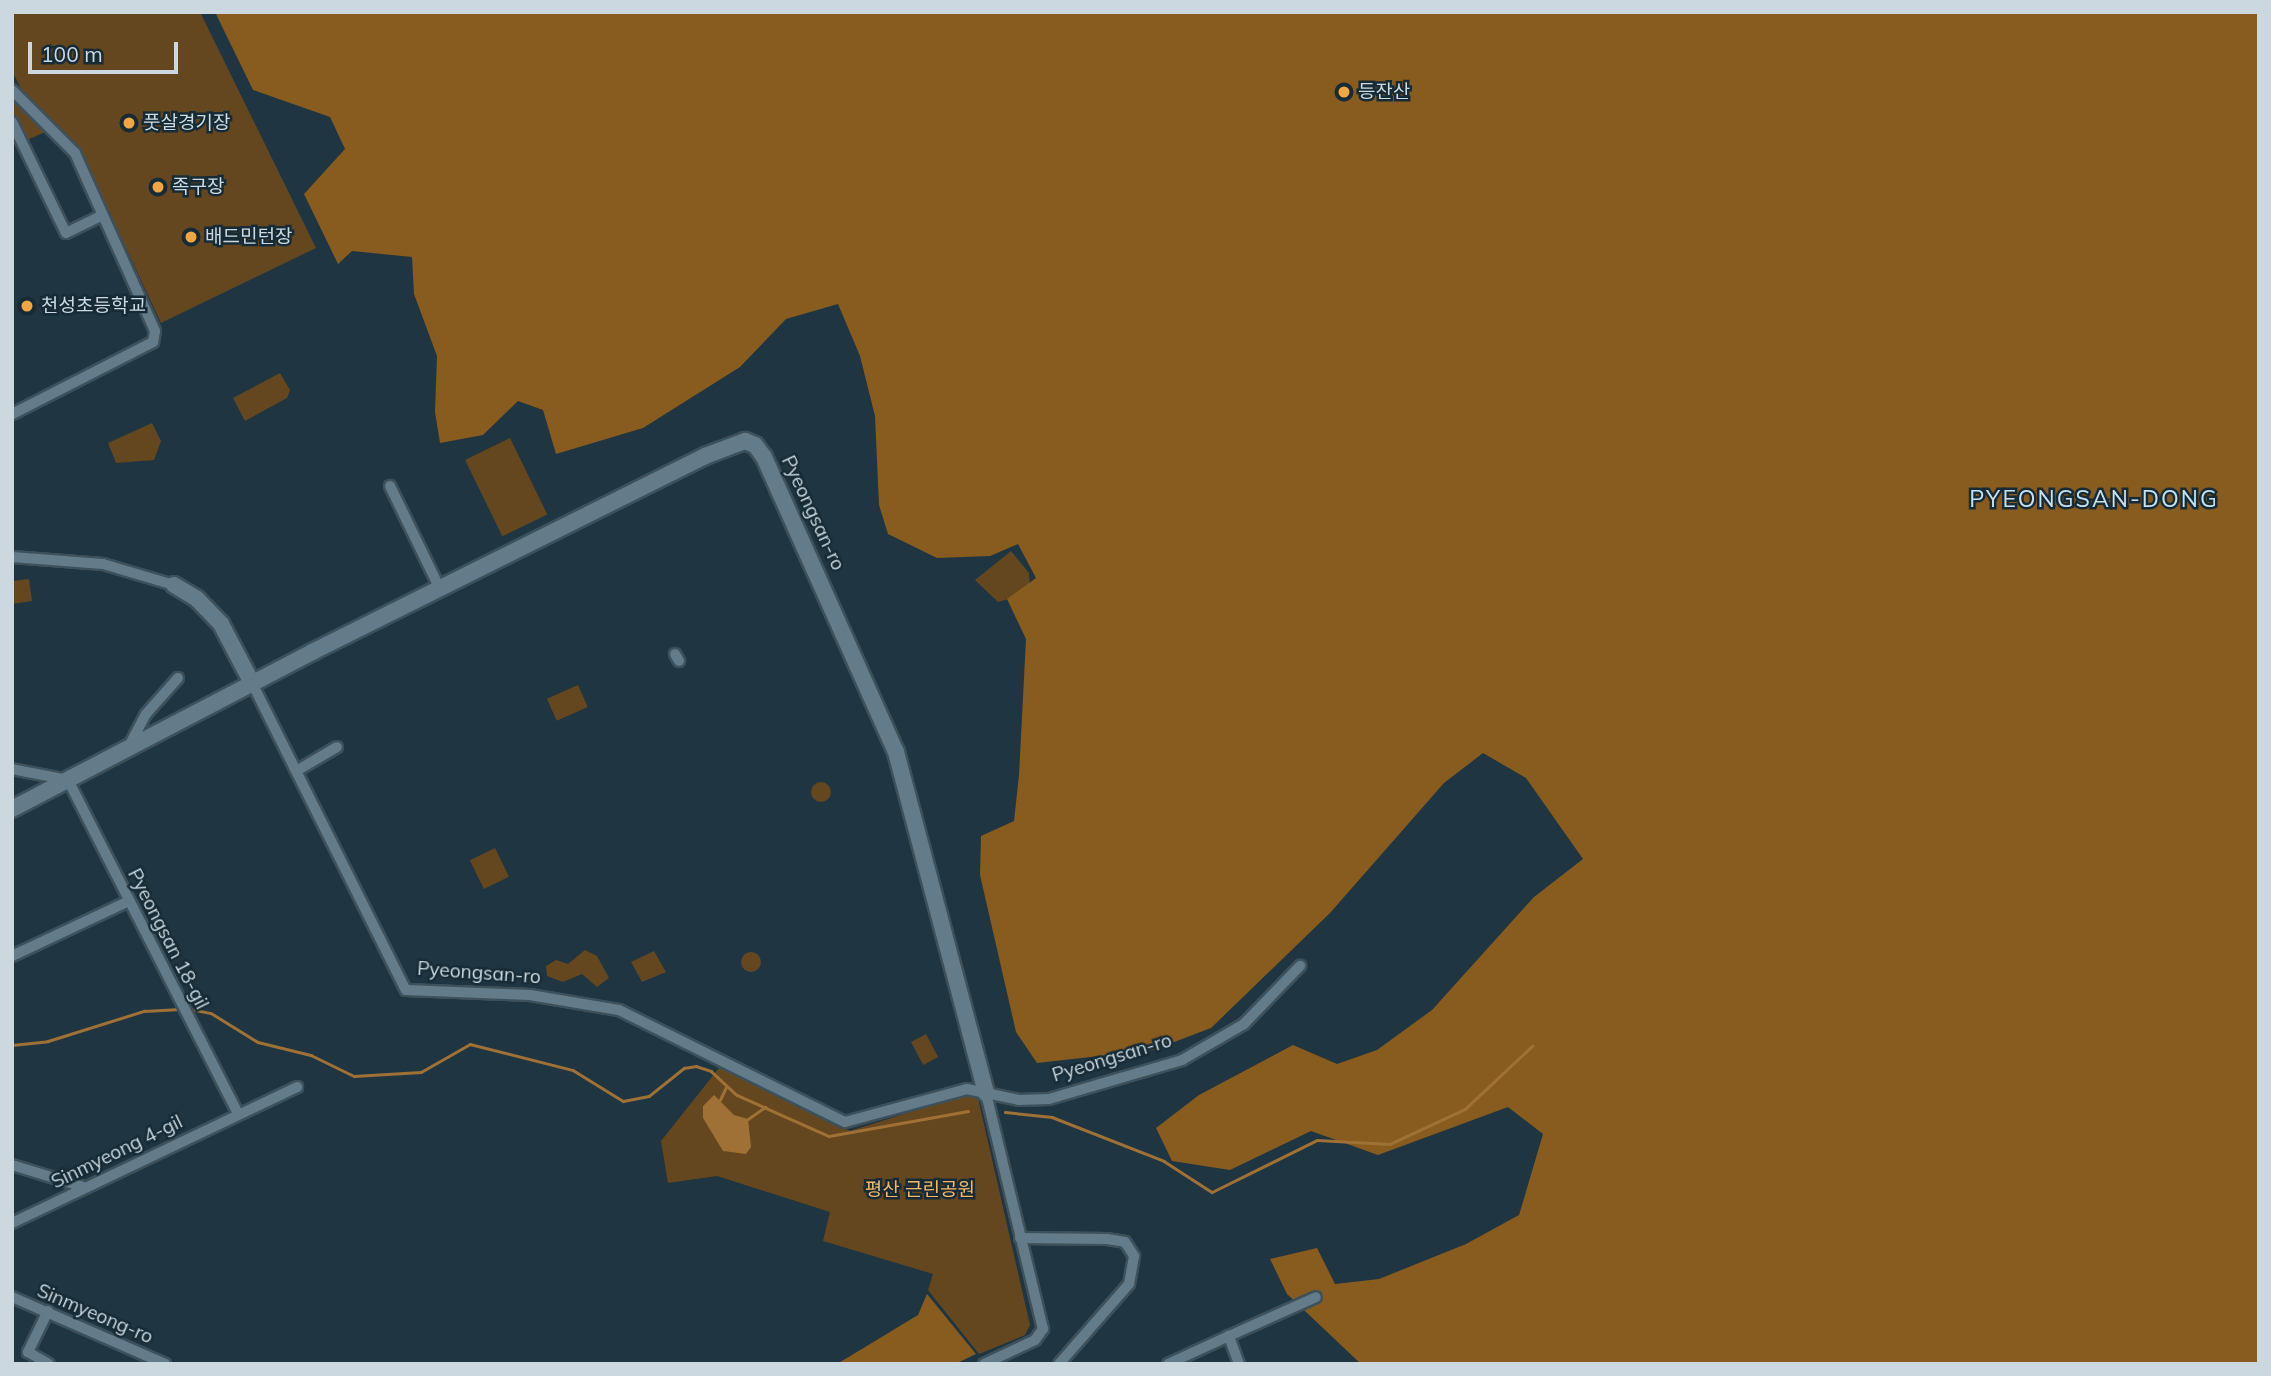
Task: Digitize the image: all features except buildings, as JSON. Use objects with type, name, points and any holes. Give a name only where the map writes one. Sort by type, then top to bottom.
[{"type":"street","points":[[12,90],[75,153],[152,320],[155,338],[12,414]]},
{"type":"street","points":[[12,122],[66,233],[103,215]]},
{"type":"street","name":"Pyeongsan-ro","points":[[12,809],[252,683],[734,443],[755,445],[897,752],[986,1093]]},
{"type":"street","points":[[390,486],[439,589]]},
{"type":"street","name":"Pyeongsan-ro","points":[[12,557],[103,564],[174,585],[197,599],[221,624],[298,770],[406,990],[530,996],[619,1010],[845,1122],[967,1089],[1019,1100],[1049,1099],[1182,1060],[1244,1024],[1300,966]]},
{"type":"street","points":[[127,749],[146,714],[178,678]]},
{"type":"street","points":[[298,770],[337,747]]},
{"type":"street","points":[[12,769],[68,780]]},
{"type":"street","name":"Pyeongsan 18-gil","points":[[68,780],[238,1114]]},
{"type":"street","points":[[12,956],[129,901]]},
{"type":"street","name":"Sinmyeong 4-gil","points":[[12,1223],[297,1087]]},
{"type":"street","points":[[984,1364],[1035,1340],[1042,1329],[986,1093]]},
{"type":"street","points":[[12,1165],[84,1187]]},
{"type":"street","points":[[1020,1238],[1107,1239],[1125,1242],[1134,1256],[1129,1284],[1059,1364]]},
{"type":"street","name":"Sinmyeong-ro","points":[[12,1297],[165,1364]]},
{"type":"street","points":[[1168,1364],[1316,1297]]},
{"type":"street","points":[[48,1311],[28,1352],[49,1364]]},
{"type":"street","points":[[1229,1336],[1239,1364]]},
{"type":"green space","points":[[12,12],[200,12],[316,248],[161,323],[80,149],[24,94],[12,71]]},
{"type":"green space","points":[[12,100],[45,132],[27,140],[12,110]]},
{"type":"green space","points":[[280,373],[290,390],[287,398],[245,421],[233,398]]},
{"type":"green space","points":[[152,423],[161,441],[154,460],[116,463],[108,443]]},
{"type":"green space","points":[[510,438],[547,514],[502,536],[465,460]]},
{"type":"green space","points":[[1011,551],[1029,573],[1030,587],[1019,596],[998,602],[975,580]]},
{"type":"green space","points":[[29,579],[32,601],[12,604],[12,581]]},
{"type":"green space","points":[[578,685],[588,707],[557,721],[547,699]]},
{"type":"green space","points":[[817,782],[825,782],[831,792],[825,802],[817,802],[811,796],[811,788]]},
{"type":"green space","points":[[495,848],[509,877],[484,889],[470,860]]},
{"type":"green space","points":[[585,950],[597,956],[609,978],[597,987],[582,974],[563,982],[547,976],[546,966],[556,960],[568,964]]},
{"type":"green space","points":[[654,951],[666,972],[642,982],[631,962]]},
{"type":"green space","points":[[747,952],[755,952],[761,962],[755,972],[747,972],[741,966],[741,958]]},
{"type":"green space","points":[[926,1034],[938,1057],[923,1065],[911,1042]]},
{"type":"green space","name":"평산 근린공원","points":[[719,1068],[850,1131],[967,1094],[978,1098],[1030,1325],[1025,1335],[979,1354],[928,1290],[933,1274],[823,1241],[830,1212],[717,1176],[668,1183],[661,1141]]},
{"type":"shaded area","points":[[215,12],[2259,12],[2259,1364],[1361,1364],[1287,1294],[1270,1259],[1317,1248],[1335,1284],[1379,1279],[1466,1244],[1519,1215],[1543,1134],[1508,1107],[1378,1155],[1311,1131],[1230,1170],[1172,1161],[1156,1128],[1199,1095],[1293,1045],[1337,1064],[1377,1050],[1432,1010],[1534,897],[1583,859],[1526,778],[1483,753],[1444,783],[1330,913],[1211,1028],[1153,1050],[1037,1063],[1016,1032],[980,875],[981,836],[1014,821],[1019,775],[1026,639],[1007,599],[1036,578],[1018,544],[990,556],[937,558],[888,534],[879,505],[875,416],[860,356],[838,304],[786,319],[740,367],[643,428],[556,454],[543,410],[518,401],[483,435],[440,443],[435,412],[437,356],[414,294],[412,257],[352,251],[338,264],[304,194],[345,149],[330,117],[253,90]]},
{"type":"shaded area","points":[[714,1095],[734,1115],[748,1119],[751,1147],[746,1154],[723,1151],[703,1118],[703,1106]]},
{"type":"shaded area","points":[[927,1294],[976,1354],[955,1364],[837,1364],[918,1315]]},
{"type":"waterway","points":[[12,1045],[48,1041],[144,1011],[180,1009]]},
{"type":"waterway","points":[[190,1009],[211,1013],[258,1042],[311,1055],[354,1076],[421,1072],[470,1044],[573,1070],[623,1101],[649,1096],[684,1068],[696,1066],[711,1071],[737,1095],[829,1136],[968,1111]]},
{"type":"waterway","points":[[1005,1112],[1052,1117],[1164,1161],[1212,1192],[1317,1140],[1390,1144],[1465,1109],[1532,1046]]},
{"type":"waterway","points":[[720,1100],[726,1087]]},
{"type":"waterway","points":[[748,1119],[765,1107]]},
{"type":"place","name":"등잔산","points":[[1344,92]]},
{"type":"place","name":"풋살경기장","points":[[129,123]]},
{"type":"place","name":"족구장","points":[[158,187]]},
{"type":"place","name":"배드민턴장","points":[[191,237]]},
{"type":"place","name":"천성초등학교","points":[[27,306]]},
{"type":"district","name":"PYEONGSAN-DONG","points":[[2094,499]]}]
